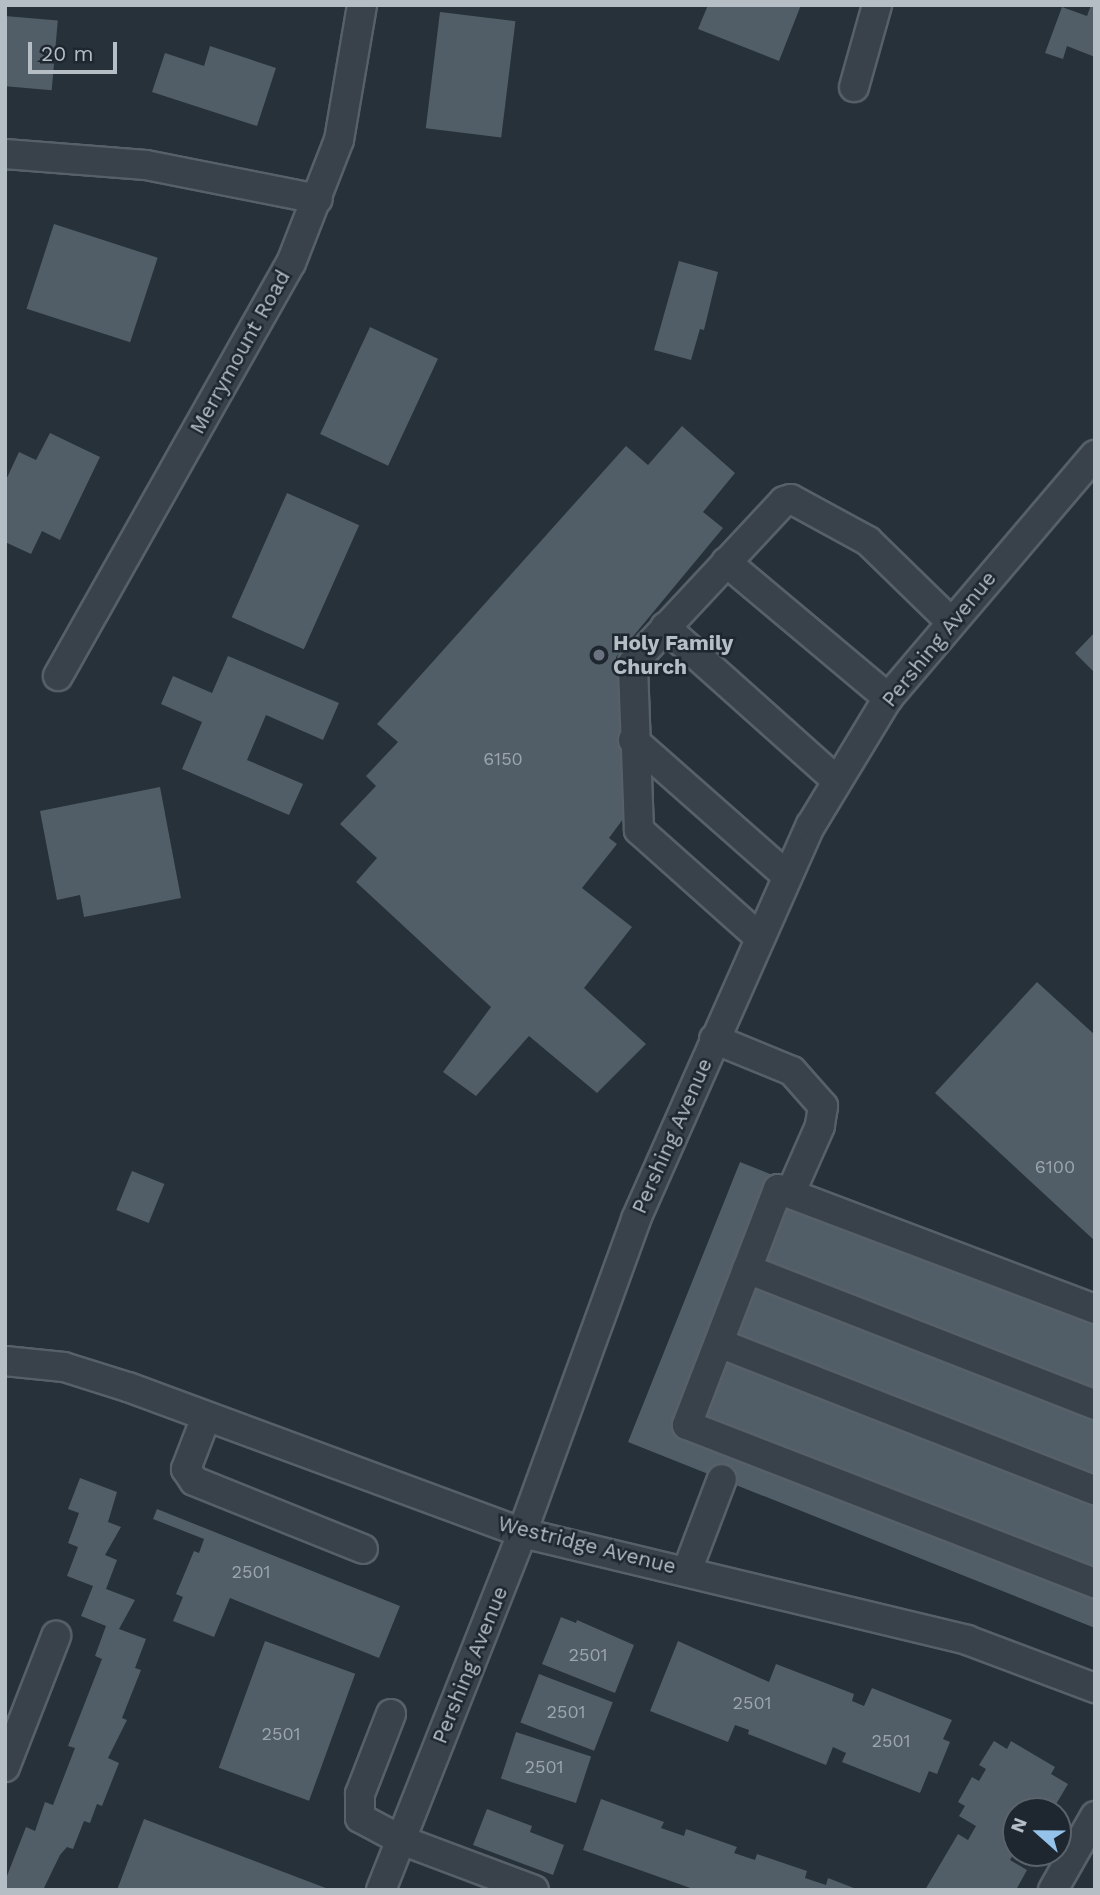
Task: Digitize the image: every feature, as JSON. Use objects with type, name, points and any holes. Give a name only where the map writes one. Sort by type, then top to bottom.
[{"type":"street","name":"Merrymount Road","points":[[58,676],[291,263],[339,141],[362,5]]},
{"type":"street","points":[[854,88],[877,5]]},
{"type":"street","points":[[5,154],[146,165],[318,199]]},
{"type":"street","name":"Pershing Avenue","points":[[381,1890],[523,1532],[636,1219],[786,875],[836,780],[888,698],[1095,455]]},
{"type":"street","points":[[759,937],[639,830],[631,671],[638,656],[784,500],[798,500],[868,541],[951,622]]},
{"type":"street","points":[[726,562],[888,698]]},
{"type":"street","points":[[665,627],[836,780]]},
{"type":"street","points":[[634,740],[786,875]]},
{"type":"street","points":[[714,1039],[792,1071],[823,1106],[820,1126],[794,1185]]},
{"type":"street","points":[[1095,1309],[778,1189],[687,1424],[1095,1583]]},
{"type":"street","points":[[747,1269],[1095,1405]]},
{"type":"street","points":[[719,1343],[1095,1490]]},
{"type":"street","name":"Westridge Avenue","points":[[5,1361],[64,1367],[523,1532],[967,1640],[1095,1688]]},
{"type":"street","points":[[206,1417],[186,1469],[194,1481],[363,1549]]},
{"type":"street","points":[[687,1571],[722,1479]]},
{"type":"street","points":[[5,1768],[56,1636]]},
{"type":"street","points":[[391,1714],[360,1794],[360,1818],[401,1840],[534,1890]]},
{"type":"street","points":[[1052,1890],[1095,1816]]},
{"type":"building","points":[[708,5],[801,5],[779,61],[698,29]]},
{"type":"building","points":[[1091,5],[1095,5],[1095,57],[1067,46],[1063,59],[1045,53],[1062,7],[1087,16]]},
{"type":"building","points":[[440,12],[515,21],[501,137],[426,128]]},
{"type":"building","points":[[5,16],[58,21],[52,90],[5,86]]},
{"type":"building","points":[[210,46],[276,68],[257,126],[152,92],[165,53],[204,66]]},
{"type":"building","points":[[54,224],[158,258],[130,342],[26,309]]},
{"type":"building","points":[[679,261],[718,272],[704,330],[700,329],[691,360],[654,350]]},
{"type":"building","points":[[370,327],[438,359],[388,466],[320,434]]},
{"type":"building","points":[[682,426],[735,473],[703,512],[723,528],[616,657],[629,811],[609,838],[617,844],[582,888],[632,927],[584,988],[646,1044],[597,1093],[529,1036],[476,1096],[443,1072],[491,1007],[356,882],[377,858],[340,824],[376,786],[366,776],[398,742],[377,724],[626,446],[648,465]]},
{"type":"building","points":[[50,433],[100,457],[60,540],[42,531],[31,554],[5,542],[5,482],[19,452],[36,460]]},
{"type":"building","points":[[287,493],[359,525],[304,649],[232,617]]},
{"type":"building","points":[[1095,632],[1095,673],[1075,653]]},
{"type":"building","points":[[228,656],[339,703],[323,740],[266,715],[247,760],[303,784],[289,815],[182,769],[202,722],[161,704],[173,676],[212,693]]},
{"type":"building","points":[[160,787],[181,898],[84,917],[80,895],[57,900],[40,811]]},
{"type":"building","points":[[1037,982],[1095,1035],[1095,1241],[935,1093]]},
{"type":"building","points":[[740,1162],[1095,1304],[1095,1628],[628,1442]]},
{"type":"building","points":[[132,1171],[164,1184],[149,1223],[116,1210]]},
{"type":"building","points":[[80,1478],[117,1492],[108,1522],[121,1527],[105,1555],[117,1560],[106,1589],[135,1600],[119,1629],[146,1639],[135,1668],[141,1670],[122,1718],[127,1720],[108,1758],[119,1763],[102,1806],[97,1804],[90,1823],[84,1821],[73,1849],[67,1847],[60,1855],[43,1890],[11,1890],[5,1888],[5,1881],[26,1827],[35,1831],[45,1802],[53,1805],[75,1748],[68,1746],[102,1659],[95,1656],[106,1626],[81,1616],[93,1586],[67,1576],[78,1547],[68,1543],[79,1513],[68,1509]]},
{"type":"building","points":[[157,1509],[400,1606],[379,1658],[230,1598],[214,1637],[173,1621],[183,1597],[176,1594],[194,1551],[199,1553],[204,1539],[153,1519]]},
{"type":"building","points":[[561,1617],[576,1623],[577,1620],[634,1645],[615,1693],[542,1664]]},
{"type":"building","points":[[265,1641],[355,1674],[309,1801],[219,1768]]},
{"type":"building","points":[[678,1641],[769,1682],[776,1664],[854,1694],[852,1701],[864,1706],[872,1688],[952,1720],[943,1739],[950,1742],[937,1774],[929,1771],[920,1793],[842,1762],[846,1753],[833,1747],[826,1765],[748,1734],[749,1730],[735,1725],[728,1742],[650,1711]]},
{"type":"building","points":[[539,1674],[613,1702],[594,1751],[520,1723]]},
{"type":"building","points":[[516,1732],[591,1756],[576,1803],[501,1779]]},
{"type":"building","points":[[994,1741],[1007,1749],[1011,1741],[1055,1767],[1051,1774],[1068,1784],[1060,1797],[1002,1797],[1002,1867],[1022,1867],[1027,1870],[1016,1890],[925,1890],[958,1834],[968,1840],[976,1826],[959,1816],[965,1806],[958,1802],[972,1777],[979,1781],[986,1769],[979,1765]]},
{"type":"building","points":[[601,1799],[664,1822],[661,1828],[684,1836],[686,1829],[737,1847],[734,1853],[755,1860],[757,1854],[807,1871],[805,1878],[826,1885],[828,1878],[859,1890],[696,1890],[583,1850]]},
{"type":"building","points":[[487,1809],[532,1826],[530,1832],[564,1845],[553,1875],[473,1845]]},
{"type":"building","points":[[144,1819],[331,1890],[117,1890]]},
{"type":"place","name":"Holy Family Church","points":[[599,655]]}]
